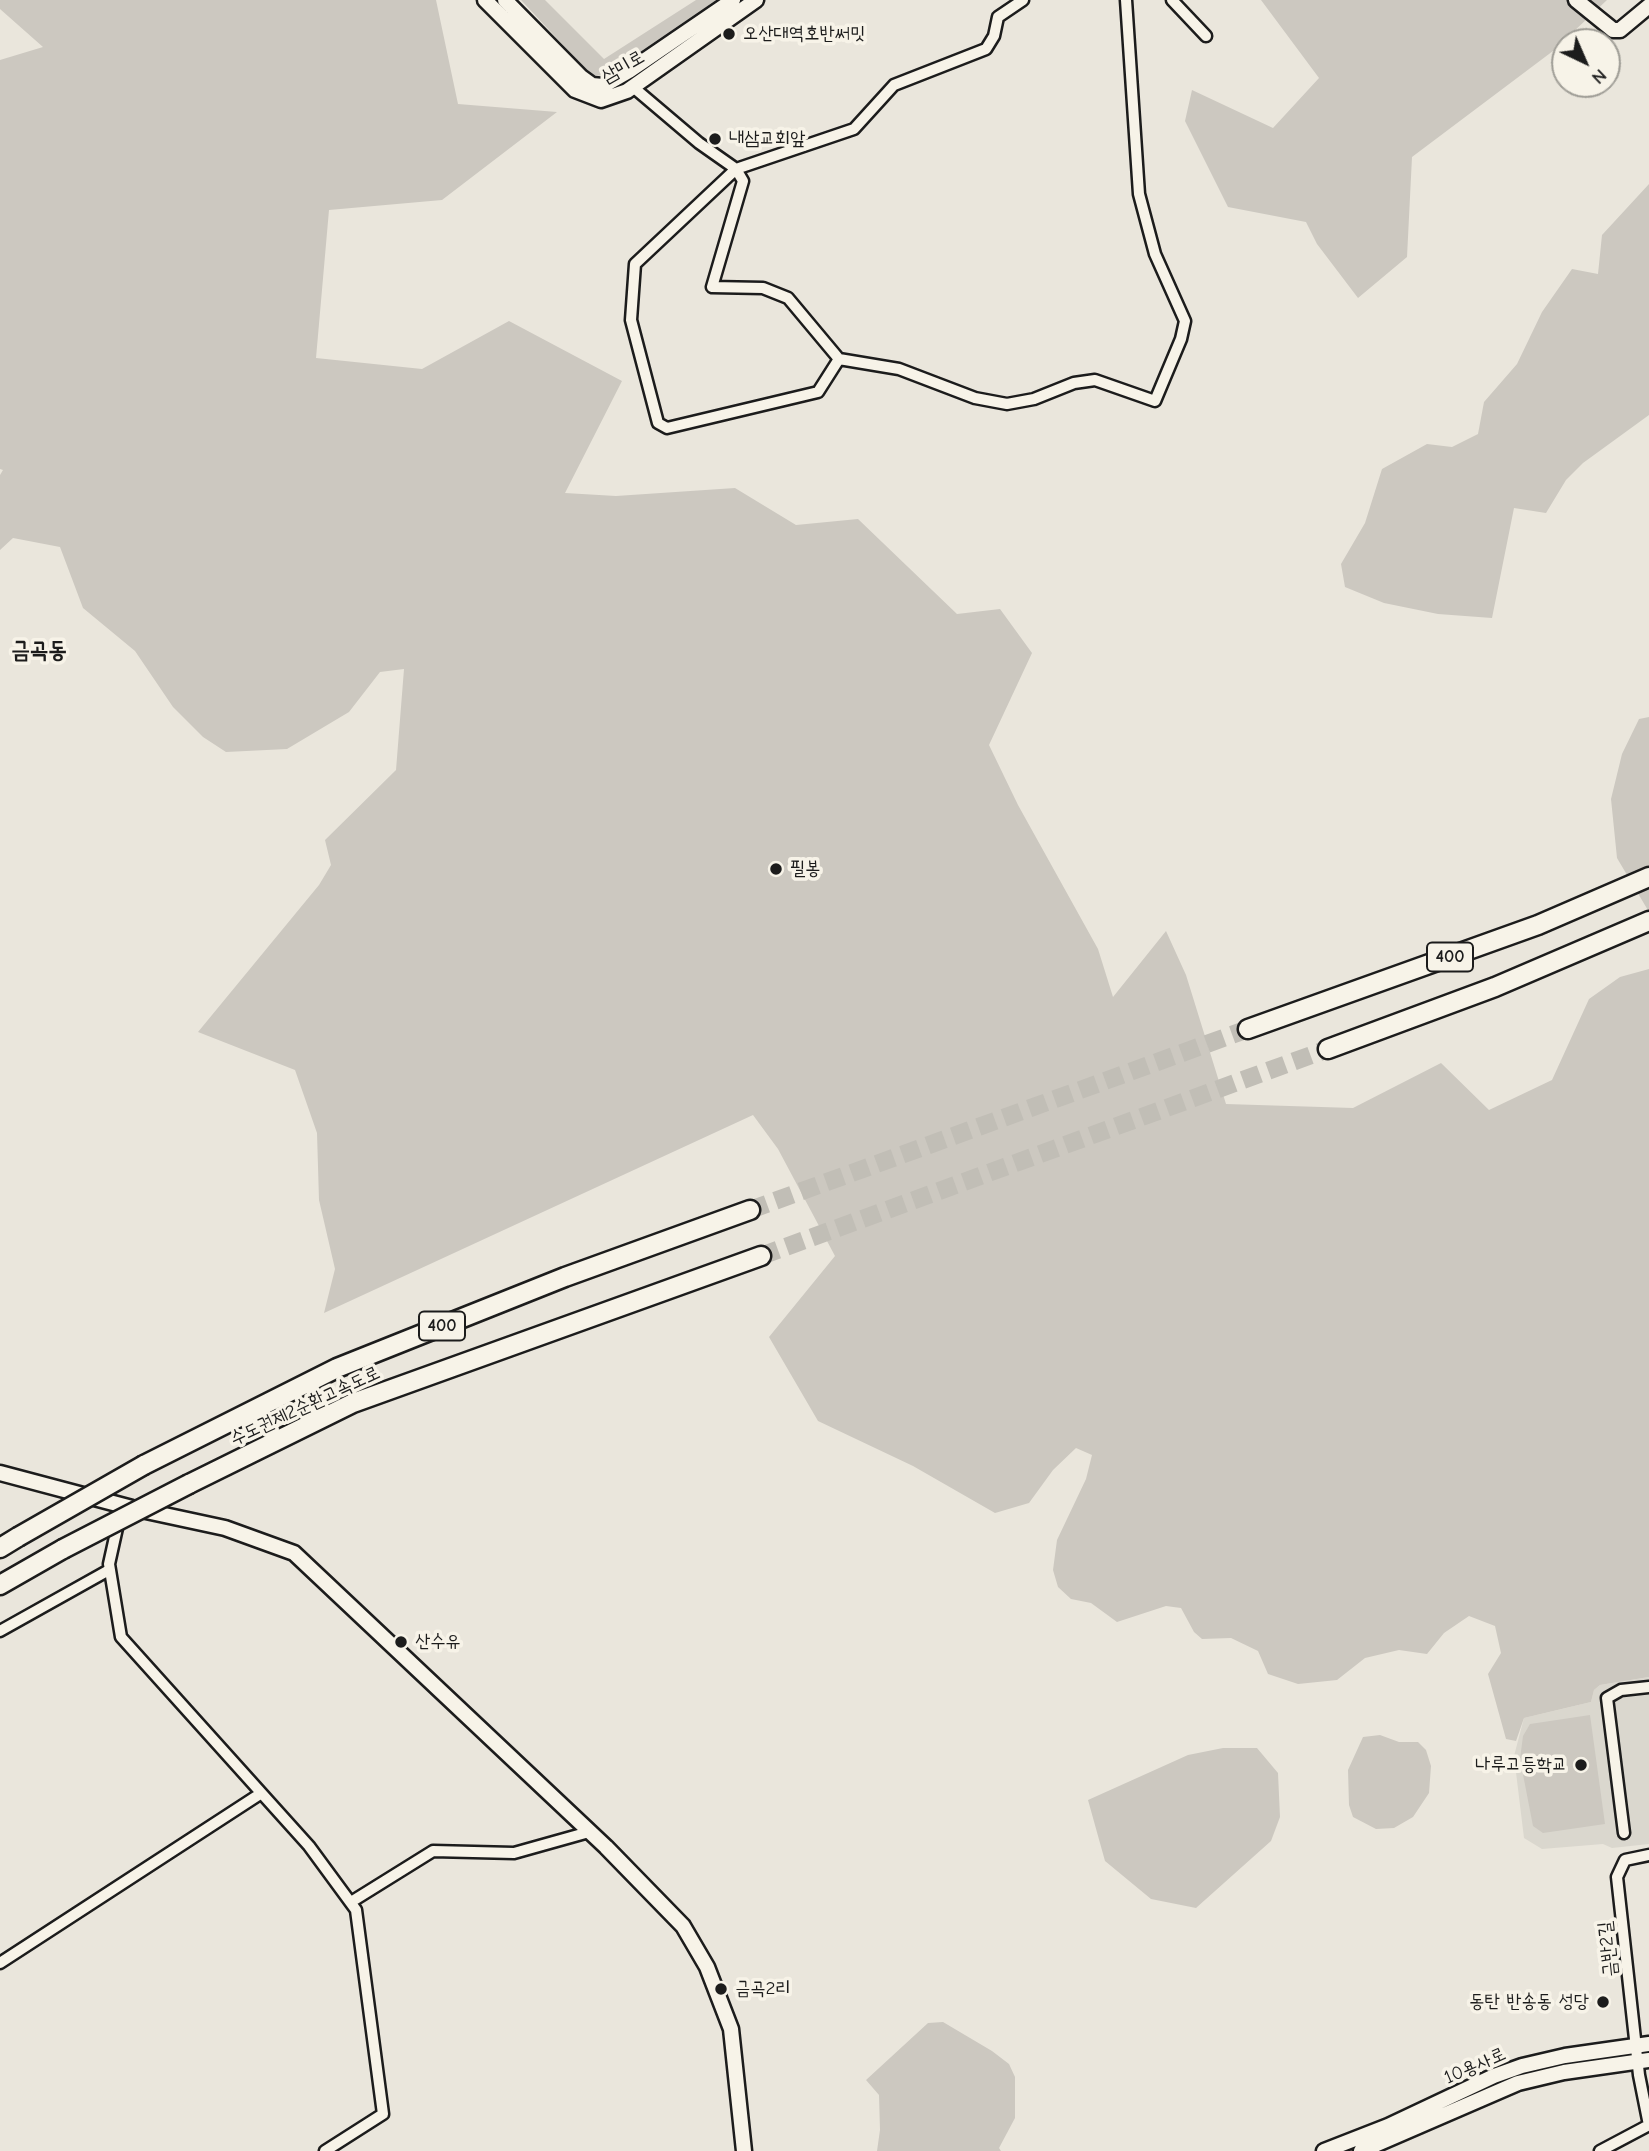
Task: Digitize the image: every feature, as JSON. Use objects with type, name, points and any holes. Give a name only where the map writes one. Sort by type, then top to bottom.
[{"type":"highway","name":"400","points":[[1248,1029],[1538,925],[1649,877]]},
{"type":"highway","name":"400","points":[[1328,1049],[1494,987],[1649,921]]},
{"type":"highway","name":"수도권제2순환고속도로","points":[[0,1548],[144,1465],[337,1368],[565,1277],[750,1210]]},
{"type":"highway","name":"수도권제2순환고속도로","points":[[0,1585],[63,1549],[353,1402],[761,1256]]},
{"type":"street","name":"삼미로","points":[[485,0],[575,90],[601,100],[613,98],[633,87],[756,0]]},
{"type":"street","name":"삼미로","points":[[505,0],[581,77],[592,85],[603,86],[733,0]]},
{"type":"street","points":[[839,359],[818,391],[667,428],[658,423],[631,320],[635,264],[736,169],[854,129],[894,85],[986,49],[994,36],[998,17],[1023,0]]},
{"type":"street","points":[[633,87],[698,143],[736,169],[743,181],[712,287],[763,288],[788,298],[839,359],[899,369],[975,398],[1007,404],[1034,399],[1074,383],[1095,380],[1155,401],[1185,321],[1155,254],[1139,194],[1126,0]]},
{"type":"street","points":[[1172,0],[1206,36]]},
{"type":"street","points":[[1576,0],[1613,30],[1620,30],[1649,6]]},
{"type":"street","points":[[0,1473],[122,1505],[225,1528],[294,1553],[589,1832],[683,1926],[697,1945],[731,2029],[744,2151]]},
{"type":"street","points":[[122,1505],[110,1570],[121,1637],[309,1846],[356,1910],[383,2114],[325,2151]]},
{"type":"street","points":[[0,1631],[110,1570]]},
{"type":"street","points":[[1624,1833],[1607,1698],[1621,1690],[1649,1687]]},
{"type":"street","points":[[0,1963],[260,1794]]},
{"type":"street","points":[[351,1902],[433,1852],[514,1853],[589,1832]]},
{"type":"street","name":"금반2길","points":[[1600,2151],[1649,2125],[1643,2045],[1618,1871],[1625,1860],[1649,1855]]},
{"type":"street","name":"10용사로","points":[[1324,2151],[1388,2126],[1494,2076],[1522,2066],[1564,2056],[1643,2045]]},
{"type":"street","name":"10용사로","points":[[1362,2151],[1518,2083],[1564,2072],[1644,2061]]},
{"type":"shaded area","points":[[0,0],[436,0],[458,104],[557,112],[442,200],[329,210],[316,358],[422,369],[509,321],[622,381],[565,493],[616,496],[735,488],[796,525],[858,519],[957,614],[1000,609],[1032,653],[989,745],[1018,805],[1098,949],[1113,997],[1166,931],[1186,975],[1226,1104],[1353,1108],[1441,1063],[1489,1110],[1552,1080],[1589,999],[1620,977],[1649,969],[1649,1677],[1600,1685],[1594,1690],[1591,1702],[1524,1718],[1516,1741],[1506,1739],[1488,1674],[1501,1653],[1495,1626],[1469,1616],[1444,1633],[1427,1654],[1399,1650],[1365,1658],[1337,1680],[1298,1684],[1268,1674],[1258,1651],[1231,1638],[1202,1639],[1194,1632],[1181,1608],[1166,1606],[1117,1622],[1091,1603],[1071,1599],[1058,1587],[1053,1570],[1057,1540],[1086,1479],[1092,1455],[1076,1448],[1053,1470],[1029,1503],[995,1513],[913,1466],[818,1421],[769,1337],[835,1256],[778,1149],[753,1115],[324,1313],[335,1269],[319,1200],[317,1133],[295,1070],[198,1032],[319,885],[331,865],[325,840],[396,770],[404,669],[380,672],[349,712],[287,749],[226,752],[203,737],[173,707],[135,651],[83,608],[60,547],[13,538],[0,550],[0,475],[3,470],[0,469],[0,60],[43,47],[0,9]]},
{"type":"shaded area","points":[[521,0],[545,0],[604,59],[696,0],[716,0],[605,76],[591,75]]},
{"type":"shaded area","points":[[1261,0],[1607,0],[1577,28],[1551,28],[1551,53],[1412,157],[1407,257],[1358,298],[1317,244],[1306,222],[1228,207],[1185,121],[1192,90],[1273,128],[1319,78]]},
{"type":"shaded area","points":[[1649,184],[1649,415],[1583,463],[1566,480],[1546,513],[1514,508],[1492,618],[1438,614],[1384,603],[1345,587],[1341,564],[1365,523],[1382,469],[1427,444],[1452,447],[1478,434],[1484,402],[1517,364],[1542,312],[1572,269],[1598,274],[1602,235]]},
{"type":"shaded area","points":[[1649,717],[1649,912],[1617,858],[1611,799],[1622,754],[1639,719]]},
{"type":"shaded area","name":"나루고등학교","points":[[1649,1677],[1649,1844],[1612,1848],[1603,1844],[1542,1849],[1524,1838],[1514,1756],[1524,1718],[1591,1702],[1594,1690],[1600,1685]]},
{"type":"shaded area","points":[[1590,1715],[1605,1824],[1543,1833],[1533,1826],[1520,1759],[1523,1736],[1530,1724]]},
{"type":"shaded area","points":[[1380,1735],[1399,1742],[1418,1742],[1426,1750],[1431,1766],[1429,1793],[1413,1817],[1394,1828],[1376,1829],[1353,1817],[1349,1805],[1348,1770],[1363,1737]]},
{"type":"shaded area","points":[[1223,1748],[1257,1748],[1278,1773],[1280,1817],[1271,1841],[1196,1908],[1151,1899],[1105,1861],[1088,1800],[1188,1755]]},
{"type":"shaded area","points":[[943,2022],[992,2051],[1009,2064],[1015,2077],[1015,2118],[999,2148],[1001,2151],[877,2151],[880,2130],[879,2095],[866,2080],[928,2023]]},
{"type":"tunnel","points":[[750,1210],[1248,1029]]},
{"type":"tunnel","points":[[761,1256],[1328,1049]]},
{"type":"place","name":"오산대역호반써밋","points":[[729,34]]},
{"type":"place","name":"내삼교회앞","points":[[715,139]]},
{"type":"place","name":"필봉","points":[[776,869]]},
{"type":"place","name":"산수유","points":[[401,1642]]},
{"type":"place","name":"나루고등학교","points":[[1581,1765]]},
{"type":"place","name":"금곡2리","points":[[721,1989]]},
{"type":"place","name":"동탄 반송동 성당","points":[[1603,2002]]},
{"type":"district","name":"금곡동","points":[[39,650]]}]
